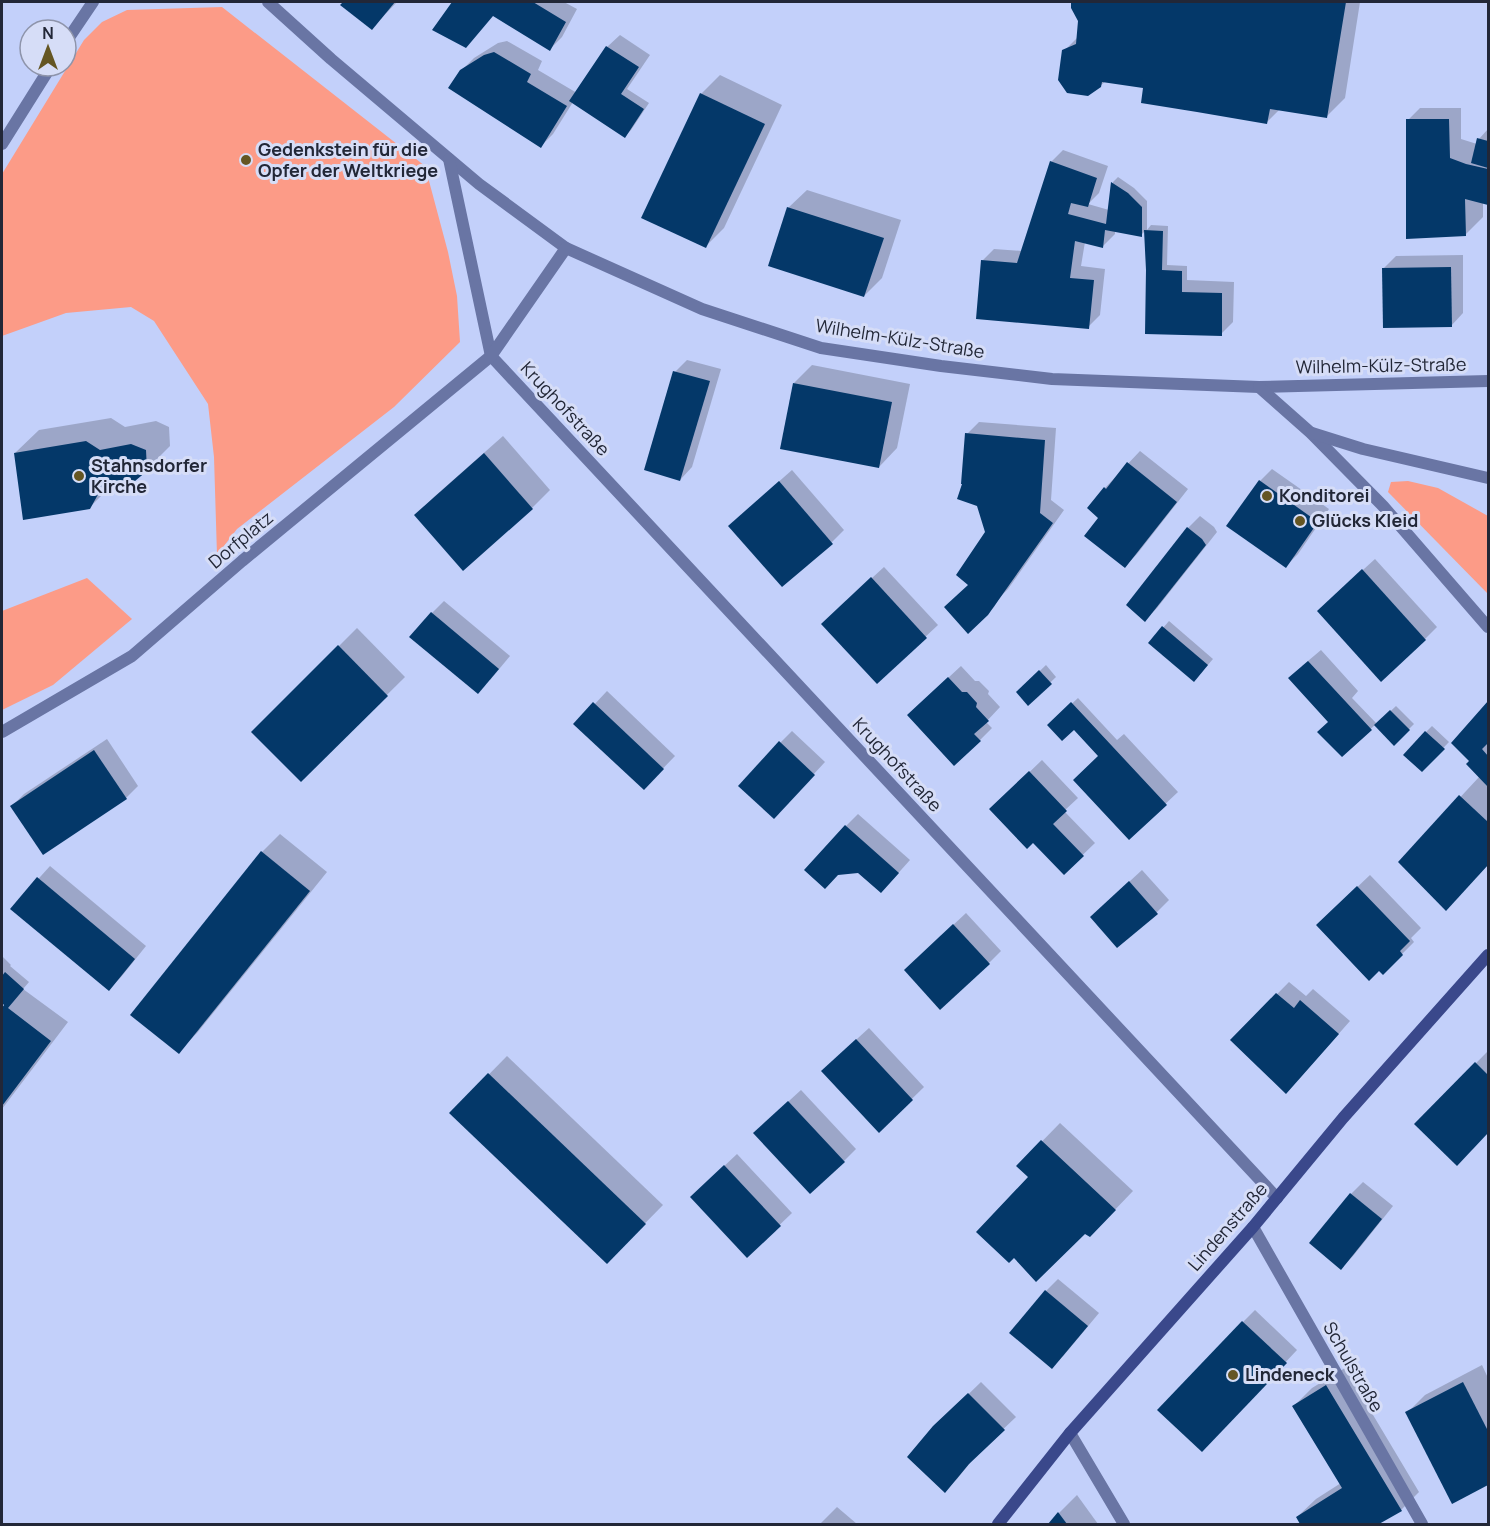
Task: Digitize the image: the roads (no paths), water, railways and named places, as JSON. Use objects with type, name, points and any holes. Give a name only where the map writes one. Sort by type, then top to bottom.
[{"type":"street","points":[[78,24],[93,2]]},
{"type":"street","name":"Wilhelm-Külz-Straße","points":[[268,2],[331,59],[479,184],[566,248],[702,309],[821,348],[940,366],[1052,379],[1259,387],[1488,381]]},
{"type":"street","points":[[2,144],[43,78]]},
{"type":"street","points":[[449,159],[491,356]]},
{"type":"street","name":"Dorfplatz","points":[[2,732],[132,656],[242,561],[491,356],[566,248]]},
{"type":"street","name":"Krughofstraße","points":[[491,356],[1277,1198]]},
{"type":"street","points":[[1259,387],[1311,433],[1383,506],[1488,627]]},
{"type":"street","points":[[1311,433],[1363,449],[1488,478]]},
{"type":"street","name":"Lindenstraße","points":[[998,1524],[1070,1433],[1253,1227],[1343,1118],[1488,956]]},
{"type":"street","name":"Schulstraße","points":[[1253,1227],[1422,1524]]},
{"type":"street","points":[[1070,1433],[1124,1524]]},
{"type":"place","name":"Gedenkstein für die Opfer der Weltkriege","points":[[246,160]]},
{"type":"place","name":"Stahnsdorfer Kirche","points":[[79,476]]},
{"type":"place","name":"Konditorei","points":[[1267,496]]},
{"type":"place","name":"Glücks Kleid","points":[[1300,521]]},
{"type":"place","name":"Lindeneck","points":[[1233,1375]]}]
